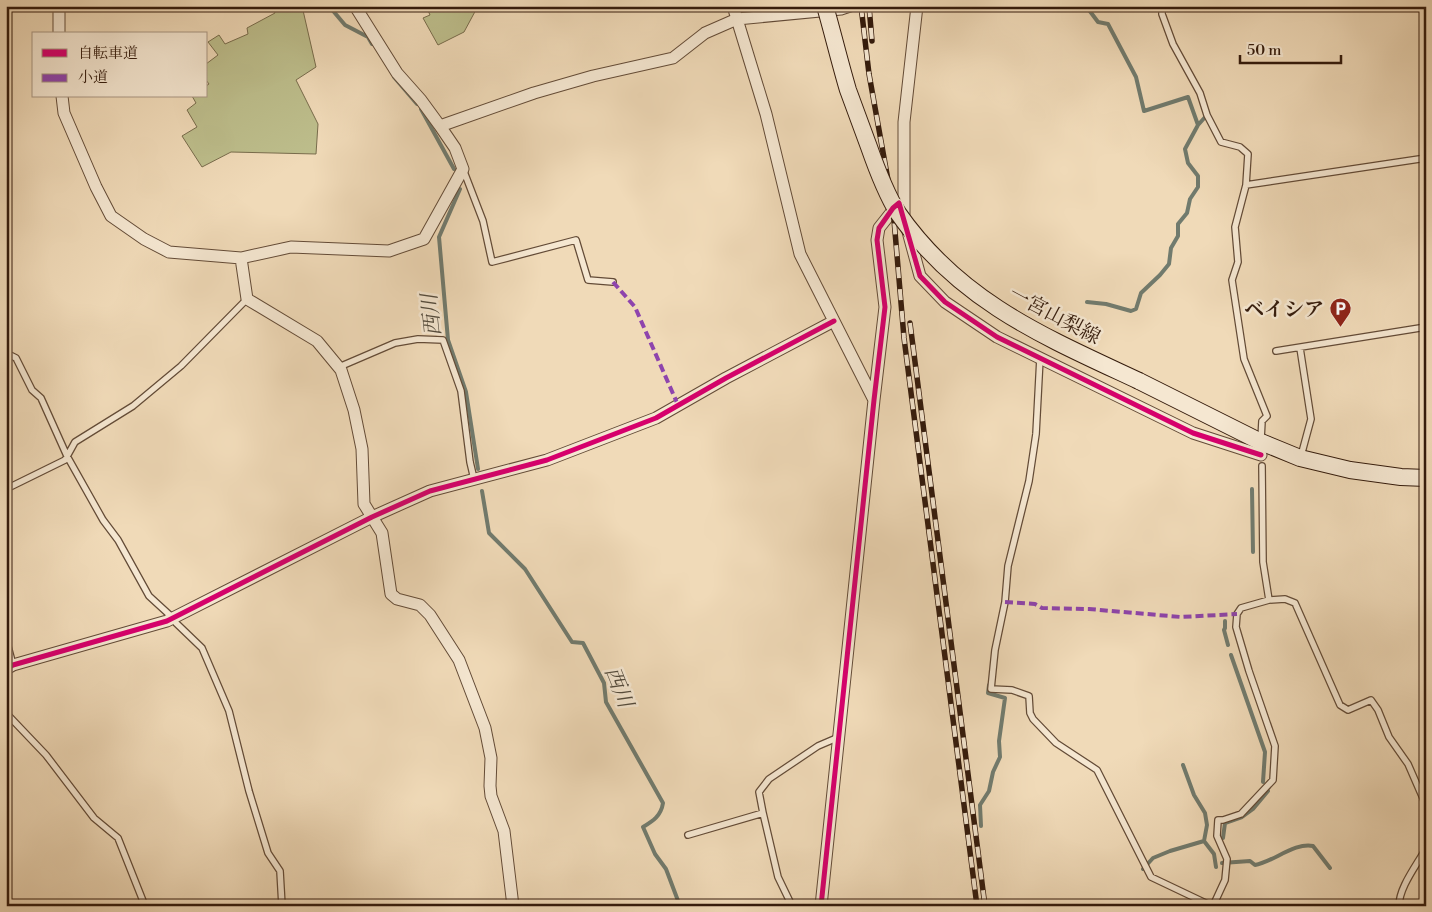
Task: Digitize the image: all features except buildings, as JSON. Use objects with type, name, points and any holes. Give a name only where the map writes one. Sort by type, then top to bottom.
[{"type":"main road","name":"一宮山梨線","points":[[839,7],[848,90],[876,167],[897,211],[928,251],[984,301],[1024,326],[1139,381],[1261,455],[1300,458],[1350,470],[1401,477],[1426,478]]},
{"type":"street","points":[[59,6],[59,32]]},
{"type":"street","points":[[62,98],[64,113],[96,187],[112,216],[144,239],[169,252],[241,258],[291,247],[389,252],[424,239],[463,168],[455,148],[421,100],[397,73],[355,6]]},
{"type":"street","points":[[733,6],[766,114],[800,254],[874,400]]},
{"type":"street","points":[[904,218],[904,122],[917,6]]},
{"type":"street","points":[[440,126],[534,93],[593,76],[673,58],[705,33],[736,19],[839,7]]},
{"type":"street","points":[[821,906],[885,307],[877,240],[879,228],[893,208],[899,203],[920,276],[945,302],[997,338],[1193,433],[1261,455]]},
{"type":"street","points":[[241,258],[247,299],[317,342],[341,370],[354,410],[362,448],[364,504],[382,533],[391,594],[397,600],[420,605],[430,616],[459,660],[485,728],[491,758],[491,796],[504,831],[513,906]]},
{"type":"street","points":[[10,667],[173,618],[372,517],[430,491],[547,460],[656,418],[726,378],[834,321]]},
{"type":"lane","points":[[1162,6],[1162,14],[1173,44],[1200,93],[1207,115],[1221,142],[1240,147],[1248,154],[1246,185],[1235,227],[1238,262],[1232,280],[1244,359],[1267,416],[1262,421],[1261,455],[1263,562],[1269,600]]},
{"type":"lane","points":[[1246,185],[1426,158]]},
{"type":"lane","points":[[463,168],[483,221],[492,262],[576,240],[588,280],[613,282]]},
{"type":"lane","points":[[6,489],[64,460],[75,442],[132,406],[181,366],[247,299]]},
{"type":"lane","points":[[1276,351],[1426,327]]},
{"type":"lane","points":[[339,367],[396,343],[418,339],[443,340],[461,392],[474,479]]},
{"type":"lane","points":[[1300,348],[1311,418],[1300,458]]},
{"type":"lane","points":[[6,353],[16,358],[32,390],[41,398],[67,456],[103,520],[118,540],[149,596],[202,648],[229,711],[249,790],[268,853],[280,871],[282,906]]},
{"type":"lane","points":[[1040,358],[1036,434],[1029,481],[1008,566],[1005,602],[995,650],[991,689],[1012,690],[1029,696],[1030,713],[1033,719],[1056,743],[1097,770],[1151,877],[1212,906],[1225,880],[1227,859],[1216,836],[1218,820],[1241,814],[1273,780],[1276,746],[1248,671],[1236,627],[1237,614],[1241,608],[1269,600],[1285,599],[1295,603],[1340,705],[1348,710],[1371,700],[1378,710],[1389,737],[1408,764],[1425,803],[1426,819]]},
{"type":"lane","points":[[6,639],[10,667]]},
{"type":"lane","points":[[6,712],[46,755],[94,818],[118,838],[145,906]]},
{"type":"lane","points":[[792,906],[778,877],[759,792],[769,780],[818,746],[839,737]]},
{"type":"lane","points":[[688,836],[763,813]]},
{"type":"lane","points":[[1399,906],[1399,898],[1404,885],[1426,848]]},
{"type":"green space","points":[[273,6],[302,6],[316,67],[296,80],[318,124],[316,154],[231,152],[202,167],[182,136],[197,127],[187,110],[196,103],[193,98],[208,98],[208,62],[218,55],[208,42],[219,35],[225,44],[248,34],[247,28],[275,13]]},
{"type":"green space","points":[[426,6],[478,6],[464,32],[438,45],[423,18],[430,15]]},
{"type":"waterway","name":"西川","points":[[329,6],[345,25],[368,37],[372,44]]},
{"type":"waterway","points":[[1086,6],[1098,22],[1108,24],[1136,77],[1144,111],[1188,97],[1198,125]]},
{"type":"waterway","name":"西川","points":[[394,77],[417,104]]},
{"type":"waterway","name":"西川","points":[[421,109],[454,169]]},
{"type":"waterway","points":[[1087,302],[1106,304],[1131,311],[1136,309],[1141,293],[1169,264],[1171,248],[1178,236],[1178,224],[1187,213],[1190,199],[1198,187],[1198,176],[1188,163],[1185,149],[1198,125],[1207,115]]},
{"type":"waterway","name":"西川","points":[[460,189],[439,237],[448,340],[466,392],[478,469]]},
{"type":"waterway","points":[[1252,489],[1253,552]]},
{"type":"waterway","name":"西川","points":[[482,491],[489,533],[525,569],[572,642],[583,643],[604,683],[606,702],[663,803],[658,815],[643,827],[655,854],[666,869],[680,906]]},
{"type":"waterway","points":[[1225,621],[1224,630],[1228,645]]},
{"type":"waterway","points":[[1231,655],[1265,752],[1263,782]]},
{"type":"waterway","points":[[981,826],[980,805],[989,791],[993,772],[1000,757],[999,741],[1005,698],[988,693],[989,685]]},
{"type":"waterway","points":[[1143,869],[1153,858],[1204,841],[1207,825],[1205,813],[1194,795],[1183,765]]},
{"type":"waterway","points":[[1223,838],[1225,823],[1242,817],[1253,809],[1268,791]]},
{"type":"waterway","points":[[1204,841],[1214,854],[1216,867]]},
{"type":"waterway","points":[[1222,863],[1250,861],[1255,865],[1291,849],[1313,846],[1330,868]]},
{"type":"railway","points":[[861,6],[869,74],[893,208],[904,338],[977,906]]},
{"type":"railway","points":[[869,6],[872,41]]},
{"type":"railway","points":[[910,323],[985,906]]},
{"type":"marked path","points":[[613,282],[635,307],[678,405]]},
{"type":"marked path","points":[[1005,602],[1035,604],[1042,608],[1089,609],[1181,617],[1237,614]]},
{"type":"cycle path","points":[[821,906],[885,307],[877,240],[879,228],[893,208],[899,203],[920,276],[945,302],[997,337],[1193,433],[1261,455]]},
{"type":"cycle path","points":[[6,669],[13,665],[167,621],[372,517],[430,491],[547,460],[656,418],[726,378],[834,321]]},
{"type":"place","name":"ベイシア","points":[[1340,328]]}]
